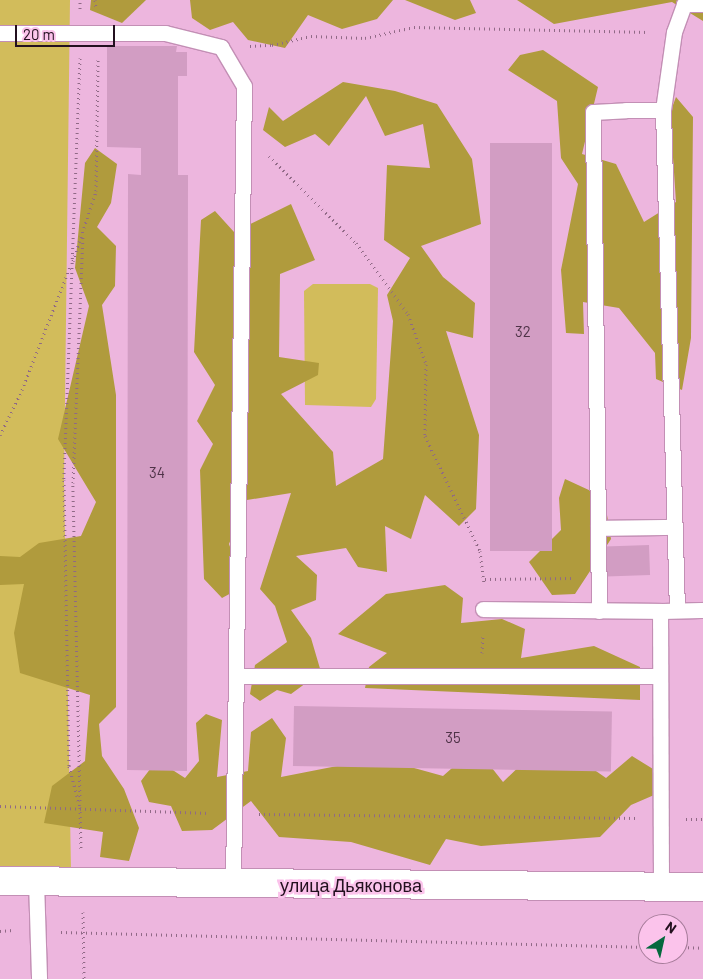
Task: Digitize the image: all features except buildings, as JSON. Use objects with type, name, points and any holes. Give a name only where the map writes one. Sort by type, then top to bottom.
[{"type":"street","name":"улица Дьяконова","points":[[0,881],[703,887]]},
{"type":"lane","points":[[677,610],[662,110],[674,32],[684,4],[703,4]]},
{"type":"lane","points":[[0,33],[97,35],[165,33],[221,47],[244,86],[236,814],[233,884]]},
{"type":"lane","points":[[599,611],[593,112],[662,110]]},
{"type":"lane","points":[[598,528],[674,527]]},
{"type":"lane","points":[[483,609],[703,610]]},
{"type":"lane","points":[[660,611],[660,887]]},
{"type":"lane","points":[[237,676],[660,676]]},
{"type":"lane","points":[[36,881],[39,979]]},
{"type":"path","points":[[221,47],[272,45],[311,36],[365,38],[414,27],[674,32]]},
{"type":"path","points":[[0,435],[22,390],[72,265],[96,192],[97,35]]},
{"type":"path","points":[[80,54],[64,480],[70,766],[80,808]]},
{"type":"path","points":[[243,133],[356,243],[408,314],[426,364],[425,436],[480,551],[485,579],[481,676]]},
{"type":"path","points":[[81,858],[73,483],[82,237]]},
{"type":"path","points":[[485,579],[598,577]]},
{"type":"path","points":[[0,806],[236,814],[703,819]]},
{"type":"path","points":[[83,908],[84,979]]},
{"type":"path","points":[[83,935],[638,947]]},
{"type":"path","points":[[688,947],[703,948]]},
{"type":"shaded area","points":[[0,0],[70,0],[64,480],[71,869],[0,868]]},
{"type":"shaded area","points":[[91,0],[146,0],[122,23],[90,10]]},
{"type":"shaded area","points":[[190,0],[393,0],[377,19],[342,29],[308,15],[285,48],[248,40],[233,22],[210,30],[192,18]]},
{"type":"shaded area","points":[[405,0],[470,0],[476,13],[455,20]]},
{"type":"shaded area","points":[[517,0],[703,0],[703,21],[672,2],[554,24]]},
{"type":"shaded area","points":[[543,50],[598,87],[582,154],[616,164],[644,222],[676,202],[670,113],[676,97],[693,117],[691,338],[682,390],[656,379],[655,353],[619,308],[583,302],[584,334],[566,333],[561,270],[578,184],[561,158],[557,101],[508,70],[520,55]]},
{"type":"shaded area","points":[[343,82],[395,91],[437,104],[472,159],[481,224],[421,246],[443,277],[475,303],[473,338],[446,331],[479,435],[476,509],[459,526],[425,495],[411,539],[385,526],[387,572],[358,567],[346,548],[296,556],[317,575],[316,600],[291,610],[311,638],[321,672],[291,694],[277,690],[260,701],[250,694],[255,665],[287,642],[275,606],[260,589],[291,493],[247,500],[229,544],[244,586],[222,598],[204,579],[200,470],[213,444],[197,421],[215,385],[194,352],[201,220],[215,211],[234,232],[291,204],[315,260],[280,274],[279,357],[319,363],[318,375],[281,394],[333,452],[336,486],[383,459],[393,321],[387,295],[410,258],[384,240],[387,165],[430,168],[423,124],[385,136],[366,96],[329,146],[315,134],[285,147],[263,130],[269,107],[283,121]]},
{"type":"shaded area","points":[[95,148],[117,164],[111,203],[97,227],[116,246],[115,286],[102,305],[116,395],[116,707],[99,724],[102,756],[124,789],[139,828],[129,861],[100,857],[103,832],[44,823],[52,786],[85,761],[90,695],[20,673],[14,633],[24,584],[0,585],[0,556],[20,557],[39,543],[81,536],[96,502],[58,439],[89,306],[75,268],[85,163]]},
{"type":"shaded area","points":[[313,284],[370,284],[378,288],[376,399],[371,407],[305,405],[304,291]]},
{"type":"shaded area","points":[[565,479],[604,497],[611,539],[575,594],[552,595],[529,562],[561,530],[559,498]]},
{"type":"shaded area","points":[[445,585],[463,598],[461,623],[502,619],[525,629],[521,658],[594,646],[640,667],[640,700],[365,688],[369,667],[387,653],[338,634],[386,594]]},
{"type":"shaded area","points":[[206,714],[222,720],[217,777],[248,771],[251,732],[272,718],[286,738],[281,777],[378,758],[443,776],[460,761],[488,763],[503,782],[527,759],[583,762],[606,778],[632,756],[666,777],[668,789],[631,805],[600,837],[481,846],[446,839],[430,865],[351,842],[279,837],[251,801],[212,830],[182,831],[171,806],[149,802],[141,781],[157,760],[185,778],[199,761],[196,723]]}]
